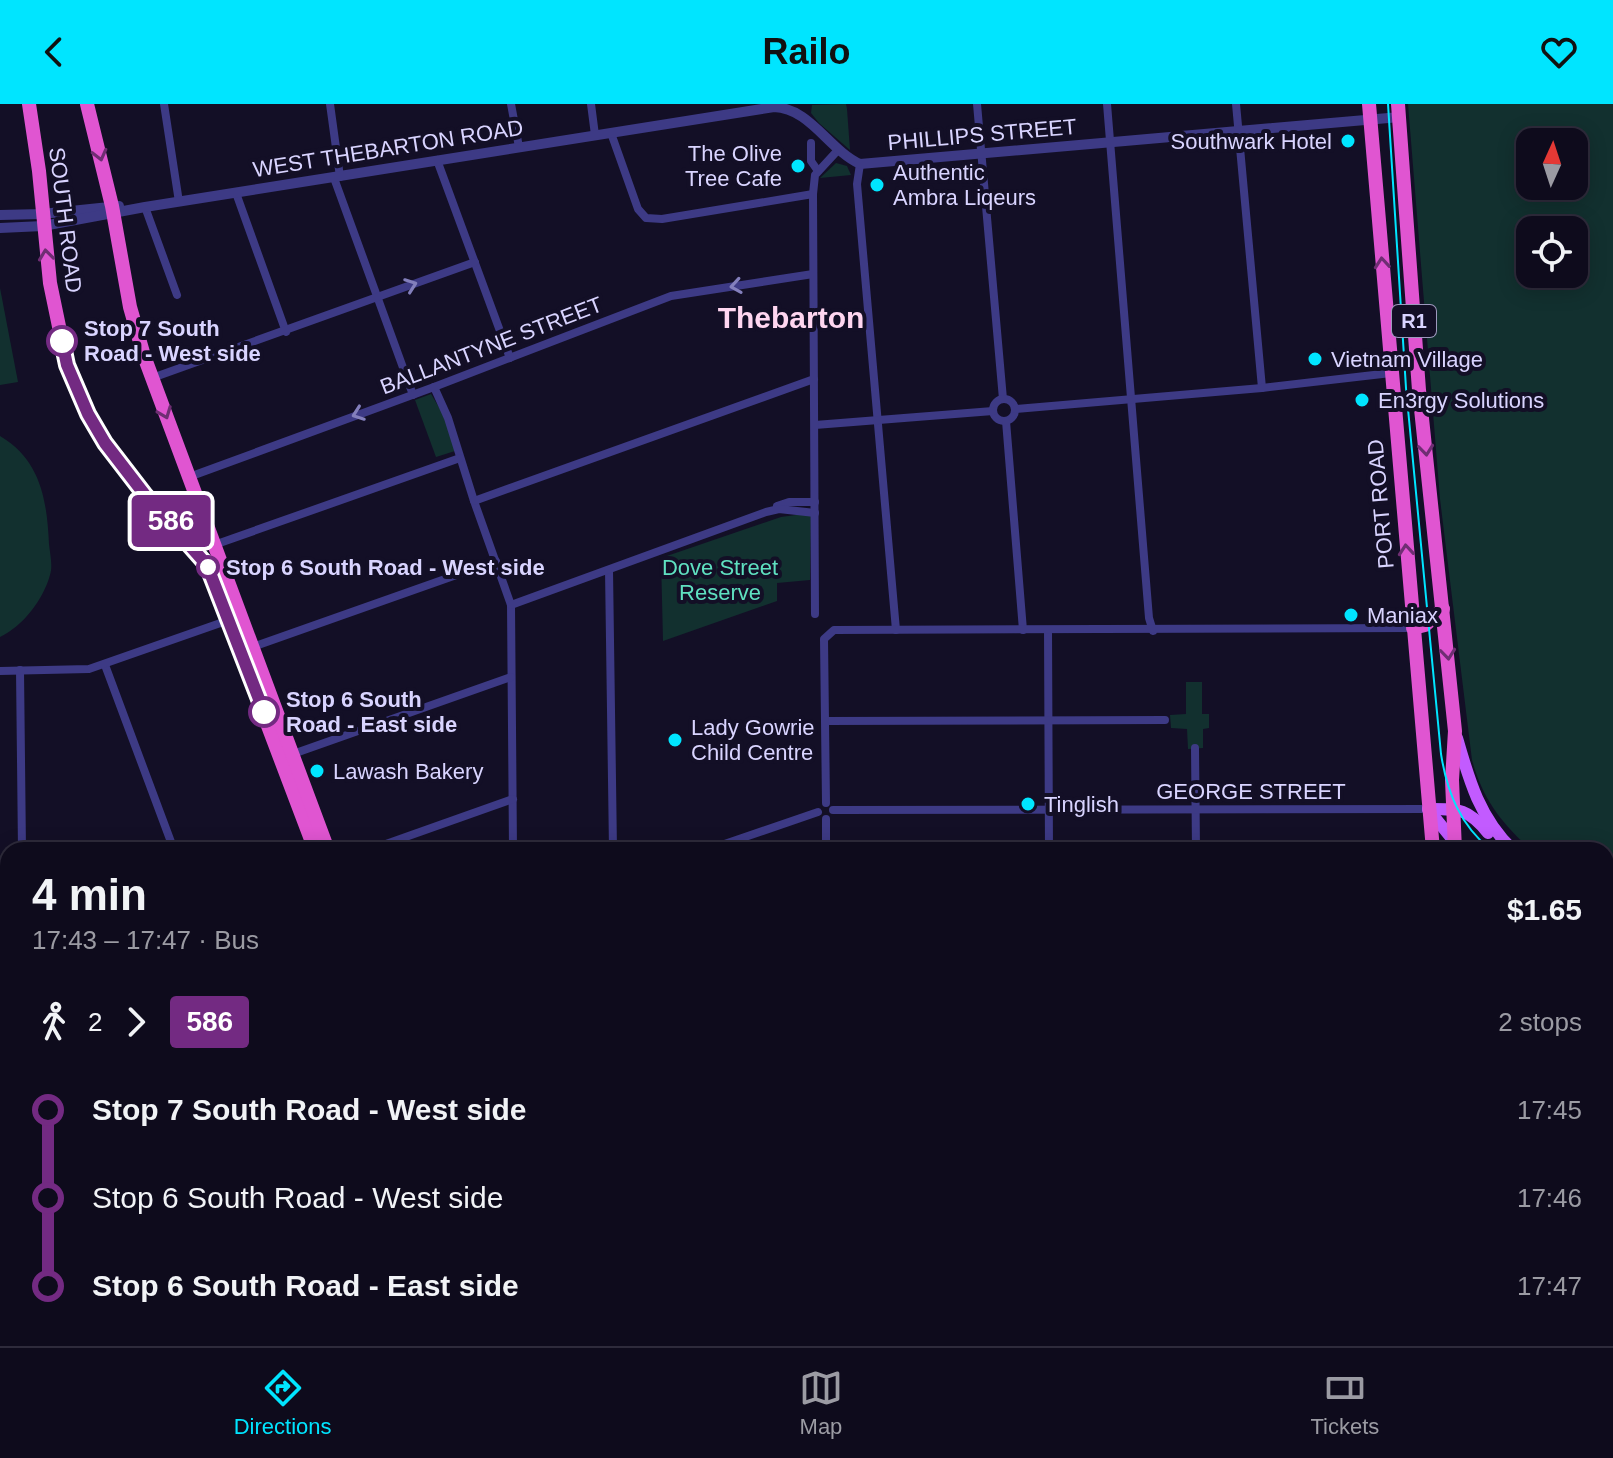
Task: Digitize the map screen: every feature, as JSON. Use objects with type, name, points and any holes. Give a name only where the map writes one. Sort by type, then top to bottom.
[{"type":"highway","name":"SOUTH ROAD","points":[[29,104],[50,283],[67,365],[88,414],[105,443],[207,565],[235,618]]},
{"type":"highway","name":"SOUTH ROAD","points":[[87,104],[113,210],[130,307],[152,378],[214,545],[235,618],[287,757],[324,842]]},
{"type":"highway","name":"R1","points":[[1399,110],[1419,390],[1455,731],[1453,809],[1456,842]]},
{"type":"highway","name":"PORT ROAD","points":[[1370,112],[1428,809]]},
{"type":"highway","points":[[1413,628],[1424,626],[1443,609]]},
{"type":"highway","name":"SOUTH ROAD","points":[[287,757],[313,842]]},
{"type":"highway","name":"R1","points":[[1428,809],[1432,842]]},
{"type":"main road","points":[[1455,731],[1481,808],[1505,842]]},
{"type":"main road","points":[[1428,809],[1465,811],[1475,817],[1497,842]]},
{"type":"main road","points":[[1428,809],[1453,842]]},
{"type":"street","points":[[164,104],[179,202]]},
{"type":"street","points":[[330,104],[337,178],[413,395]]},
{"type":"street","points":[[511,104],[519,147]]},
{"type":"street","points":[[591,104],[595,135]]},
{"type":"street","points":[[977,104],[1003,399]]},
{"type":"street","points":[[1107,104],[1149,618],[1153,631]]},
{"type":"street","points":[[1236,104],[1262,388]]},
{"type":"street","name":"WEST THEBARTON ROAD","points":[[42,220],[337,178],[611,133],[721,110],[774,107],[803,110],[819,132]]},
{"type":"street","name":"PHILLIPS STREET","points":[[819,132],[838,150],[860,164],[1239,132],[1399,110]]},
{"type":"street","points":[[611,133],[638,209],[646,218],[662,219],[813,194]]},
{"type":"street","points":[[811,143],[811,161],[818,171]]},
{"type":"street","points":[[815,614],[813,194],[815,175],[838,150]]},
{"type":"street","points":[[437,160],[510,358]]},
{"type":"street","points":[[860,164],[857,184],[896,630]]},
{"type":"street","points":[[236,193],[286,332]]},
{"type":"street","points":[[145,207],[177,295]]},
{"type":"street","points":[[0,215],[42,220]]},
{"type":"street","points":[[0,228],[42,220]]},
{"type":"street","points":[[152,378],[475,262]]},
{"type":"street","name":"BALLANTYNE STREET","points":[[189,477],[671,296],[813,274]]},
{"type":"street","points":[[1015,409],[1262,388],[1391,373]]},
{"type":"street","points":[[474,501],[814,379]]},
{"type":"street","points":[[434,387],[448,418],[511,605],[513,842]]},
{"type":"street","points":[[1003,399],[1013,403],[1015,409],[1006,421]]},
{"type":"street","points":[[1003,399],[994,405],[993,411],[1000,420],[1006,421]]},
{"type":"street","points":[[815,425],[993,411]]},
{"type":"street","points":[[1006,421],[1023,630]]},
{"type":"street","points":[[214,545],[460,458]]},
{"type":"street","points":[[511,605],[789,502],[815,502]]},
{"type":"street","points":[[766,512],[779,509],[815,513]]},
{"type":"street","points":[[247,649],[496,561]]},
{"type":"street","points":[[609,570],[613,842]]},
{"type":"street","points":[[0,671],[89,669],[235,618]]},
{"type":"street","points":[[826,819],[832,815],[825,721],[826,635],[834,630],[1413,628]]},
{"type":"street","points":[[1048,630],[1049,842]]},
{"type":"street","points":[[105,665],[171,842]]},
{"type":"street","points":[[20,670],[22,842]]},
{"type":"street","points":[[287,757],[511,677]]},
{"type":"street","points":[[825,721],[1165,720]]},
{"type":"street","points":[[1195,748],[1196,842]]},
{"type":"street","points":[[392,842],[513,799]]},
{"type":"street","points":[[818,812],[820,806],[830,807]]},
{"type":"street","name":"GEORGE STREET","points":[[830,807],[1428,809]]},
{"type":"street","points":[[818,812],[826,819]]},
{"type":"street","points":[[730,842],[818,812]]},
{"type":"street","points":[[826,819],[826,842]]},
{"type":"green space","points":[[846,104],[850,150],[811,113],[812,105]]},
{"type":"green space","points":[[1408,104],[1613,104],[1613,842],[1523,842],[1502,820],[1482,787],[1472,760],[1440,499]]},
{"type":"green space","points":[[836,163],[847,166],[851,175],[820,178]]},
{"type":"green space","points":[[0,288],[18,382],[0,385]]},
{"type":"green space","points":[[431,394],[446,419],[455,451],[436,457],[415,400]]},
{"type":"green space","points":[[0,436],[25,457],[39,483],[46,512],[51,571],[37,603],[17,626],[0,637]]},
{"type":"green space","name":"Dove Street Reserve","points":[[811,513],[810,580],[777,583],[777,601],[663,641],[661,558],[781,517]]},
{"type":"green space","points":[[1186,682],[1202,682],[1202,714],[1209,714],[1209,728],[1203,729],[1203,748],[1188,749],[1187,729],[1171,728],[1170,715],[1186,714]]},
{"type":"tram line","points":[[1388,104],[1406,388],[1441,754],[1457,807],[1482,842]]},
{"type":"bus line","name":"586","points":[[62,341],[67,365],[88,414],[105,443],[145,495],[207,565],[264,712]]},
{"type":"place","name":"Southwark Hotel","points":[[1348,141]]},
{"type":"place","name":"The Olive Tree Cafe","points":[[798,166]]},
{"type":"place","name":"Authentic Ambra Liqeurs","points":[[877,185]]},
{"type":"place","name":"Stop 7 South Road - West side","points":[[62,341]]},
{"type":"place","name":"Vietnam Village","points":[[1315,359]]},
{"type":"place","name":"En3rgy Solutions","points":[[1362,400]]},
{"type":"place","name":"Stop 6 South Road - West side","points":[[208,567]]},
{"type":"place","name":"Maniax","points":[[1351,615]]},
{"type":"place","name":"Stop 6 South Road - East side","points":[[264,712]]},
{"type":"place","name":"Lady Gowrie Child Centre","points":[[675,740]]},
{"type":"place","name":"Lawash Bakery","points":[[317,771]]},
{"type":"place","name":"Tinglish","points":[[1028,804]]},
{"type":"district","name":"Thebarton","points":[[791,318]]}]
